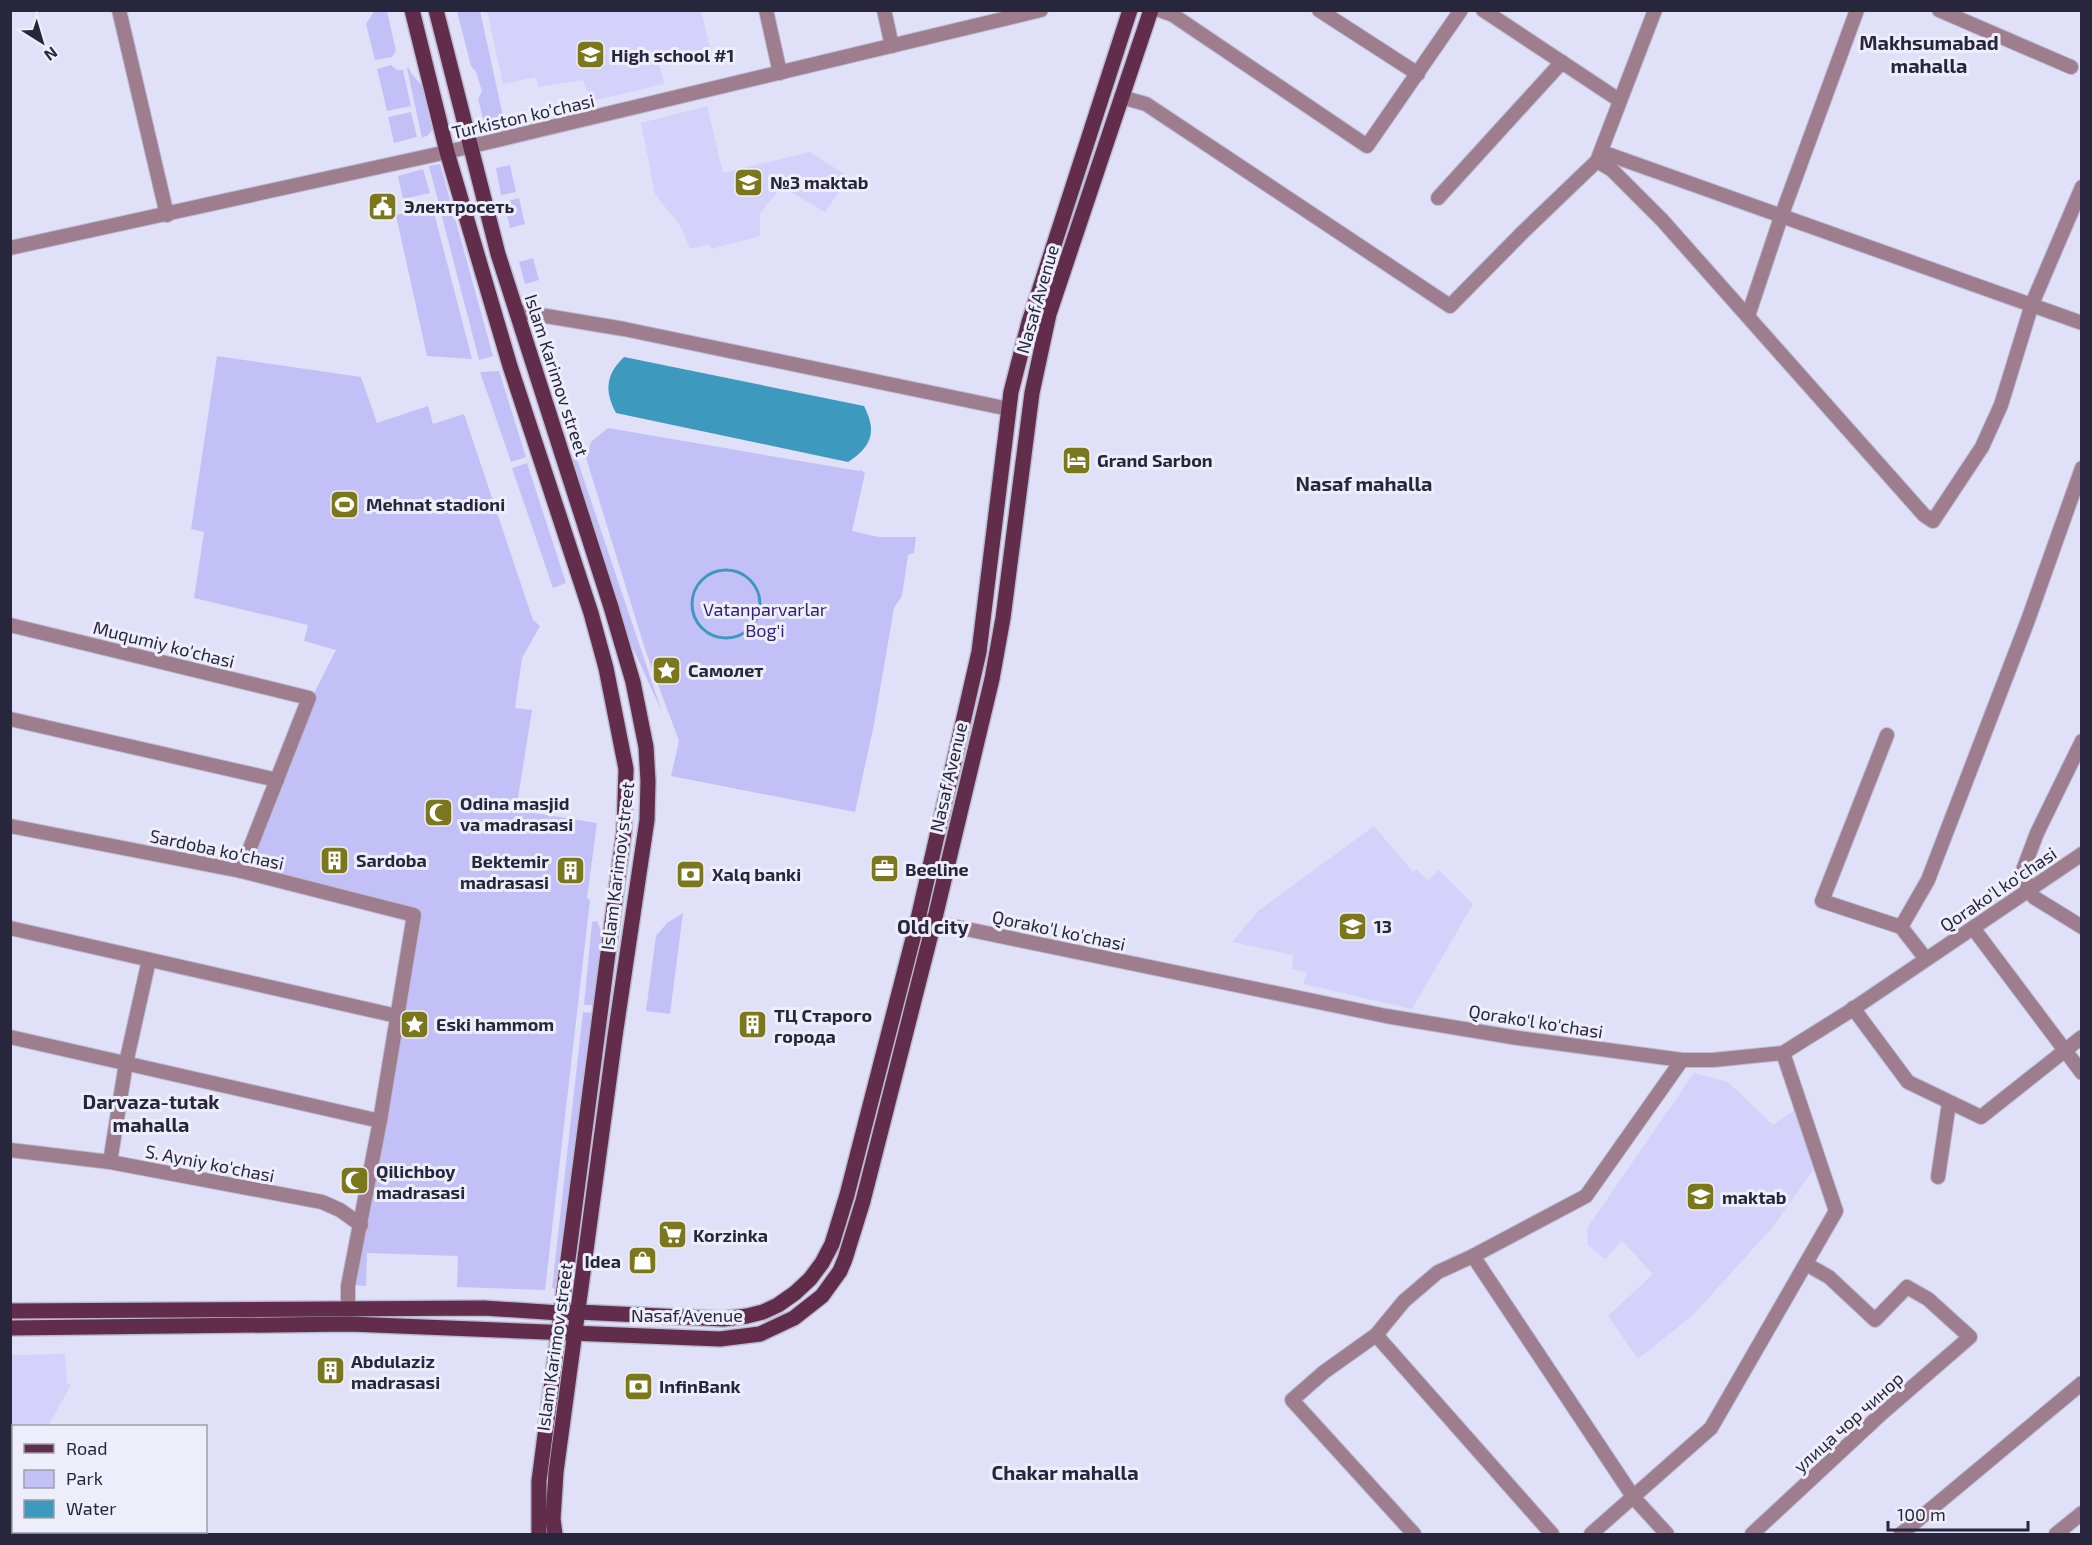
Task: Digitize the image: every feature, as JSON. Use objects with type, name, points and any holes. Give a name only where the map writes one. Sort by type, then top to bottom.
[{"type":"main road","name":"Islam Karimov street","points":[[412,10],[447,152],[510,366],[606,668],[626,769],[624,831],[538,1481],[539,1534]]},
{"type":"main road","name":"Islam Karimov street","points":[[436,10],[498,254],[633,682],[646,747],[648,781],[646,820],[556,1472],[553,1519],[555,1534]]},
{"type":"main road","name":"Nasaf Avenue","points":[[203,1318],[348,1309],[484,1308],[723,1319],[747,1317],[778,1305],[810,1279],[822,1263],[832,1244],[847,1195],[918,919],[979,652],[1011,392],[1029,322],[1130,10]]},
{"type":"main road","name":"Nasaf Avenue","points":[[203,1318],[720,1339],[760,1334],[794,1318],[822,1296],[840,1271],[863,1201],[934,922],[992,679],[1003,618],[1032,393],[1049,314],[1151,10]]},
{"type":"main road","points":[[576,569],[596,563]]},
{"type":"main road","points":[[864,1129],[880,1133]]},
{"type":"main road","points":[[10,1311],[203,1318]]},
{"type":"main road","points":[[10,1328],[203,1318]]},
{"type":"street","points":[[119,10],[167,215]]},
{"type":"street","points":[[766,10],[780,73]]},
{"type":"street","points":[[884,10],[892,46]]},
{"type":"street","name":"Turkiston ko'chasi","points":[[10,248],[447,152],[892,46],[999,15],[1041,10]]},
{"type":"street","points":[[1159,10],[1173,15],[1367,146],[1461,10]]},
{"type":"street","points":[[1319,10],[1418,74]]},
{"type":"street","points":[[1483,10],[1619,100]]},
{"type":"street","points":[[1121,97],[1146,104],[1450,306],[1599,157],[1655,10]]},
{"type":"street","points":[[1748,316],[1781,217],[1857,10]]},
{"type":"street","points":[[1939,10],[2071,67]]},
{"type":"street","points":[[1438,198],[1562,62]]},
{"type":"street","points":[[1599,157],[1781,217],[2032,304],[2082,324]]},
{"type":"street","points":[[1599,157],[1662,219],[1924,515],[1933,521],[1987,437],[2001,405],[2032,304],[2055,255],[2082,187]]},
{"type":"street","points":[[516,311],[624,329],[1009,409]]},
{"type":"street","points":[[1901,927],[1928,879],[2028,620],[2082,468]]},
{"type":"street","name":"Muqumiy ko'chasi","points":[[10,625],[309,698],[277,780]]},
{"type":"street","points":[[10,719],[277,780],[241,871]]},
{"type":"street","points":[[1887,735],[1822,901],[1901,927],[1926,959]]},
{"type":"street","points":[[2082,741],[2037,833],[2023,870],[2028,891],[2035,898],[2082,927]]},
{"type":"street","name":"Sardoba ko'chasi","points":[[10,826],[241,871],[414,915],[397,1016]]},
{"type":"street","name":"Qorako'l ko'chasi","points":[[918,919],[1386,1016],[1518,1038],[1682,1060],[1713,1060],[1783,1053],[2082,854]]},
{"type":"street","points":[[10,928],[397,1016],[380,1121],[348,1286],[348,1309]]},
{"type":"street","points":[[1973,928],[2082,1072]]},
{"type":"street","points":[[110,1162],[126,1063],[149,960]]},
{"type":"street","points":[[1853,1008],[1908,1082],[1981,1117],[2082,1037]]},
{"type":"street","points":[[10,1037],[380,1121]]},
{"type":"street","points":[[1591,1534],[1711,1428],[1836,1211],[1783,1053]]},
{"type":"street","points":[[1414,1534],[1292,1400],[1324,1372],[1376,1335],[1404,1302],[1438,1272],[1586,1196],[1682,1060]]},
{"type":"street","points":[[1938,1176],[1949,1103]]},
{"type":"street","name":"S. Ayniy ko'chasi","points":[[10,1150],[110,1162],[322,1202],[340,1210],[361,1225]]},
{"type":"street","points":[[1473,1256],[1634,1498],[1667,1534]]},
{"type":"street","name":"улица чор чинор","points":[[1752,1534],[1880,1415],[1970,1337],[1928,1299],[1907,1287],[1875,1320],[1829,1277],[1806,1264]]},
{"type":"street","points":[[1376,1335],[1552,1534]]},
{"type":"street","points":[[1901,1534],[2082,1383]]},
{"type":"street","points":[[2056,1534],[2082,1514]]},
{"type":"shaded area","name":"High school #1","points":[[487,11],[701,11],[710,48],[659,62],[664,84],[592,101],[583,80],[538,87],[536,77],[503,84]]},
{"type":"shaded area","name":"№3 maktab","points":[[707,106],[723,173],[810,152],[849,177],[825,212],[782,187],[760,213],[760,236],[711,249],[709,244],[690,249],[681,227],[655,194],[641,123]]},
{"type":"shaded area","name":"13","points":[[1374,826],[1413,872],[1416,869],[1428,880],[1439,870],[1473,904],[1412,1009],[1303,984],[1307,972],[1292,969],[1293,955],[1232,942],[1258,911]]},
{"type":"shaded area","name":"maktab","points":[[1694,1073],[1728,1082],[1773,1125],[1796,1109],[1816,1166],[1772,1228],[1692,1316],[1638,1359],[1608,1316],[1653,1274],[1622,1241],[1605,1259],[1588,1245],[1587,1228]]},
{"type":"shaded area","points":[[65,1354],[67,1383],[71,1385],[49,1425],[12,1425],[11,1493],[11,1355]]},
{"type":"green space","points":[[375,10],[387,11],[396,51],[392,57],[375,60],[366,24]]},
{"type":"green space","points":[[457,11],[480,11],[503,116],[484,122],[478,99],[482,91],[476,72],[471,66]]},
{"type":"green space","points":[[391,65],[397,70],[403,70],[411,106],[387,111],[377,69]]},
{"type":"green space","points":[[407,68],[422,86],[432,130],[422,138]]},
{"type":"green space","points":[[411,112],[417,137],[394,143],[388,117]]},
{"type":"green space","points":[[440,164],[493,356],[479,360],[429,166]]},
{"type":"green space","points":[[510,165],[516,192],[501,195],[496,168]]},
{"type":"green space","points":[[423,169],[430,193],[403,199],[398,176]]},
{"type":"green space","points":[[519,198],[525,224],[510,228],[504,202]]},
{"type":"green space","points":[[432,205],[472,359],[427,356],[396,215]]},
{"type":"green space","points":[[533,258],[539,280],[525,284],[519,262]]},
{"type":"green space","points":[[217,356],[361,377],[377,423],[428,406],[433,424],[464,414],[533,620],[540,626],[522,658],[515,708],[532,710],[516,810],[597,823],[545,1290],[457,1287],[458,1256],[367,1253],[366,1286],[355,1285],[419,912],[247,864],[309,703],[336,650],[304,641],[308,625],[194,598],[204,532],[191,529]]},
{"type":"green space","points":[[499,371],[526,457],[511,462],[480,372]]},
{"type":"green space","name":"Vatanparvarlar Bog'i","points":[[608,428],[861,470],[865,473],[852,531],[879,537],[916,537],[914,553],[908,555],[902,596],[894,608],[874,724],[855,812],[671,776],[679,741],[646,652],[586,458],[591,442]]},
{"type":"green space","points":[[575,453],[662,712],[632,646],[569,461]]},
{"type":"green space","points":[[527,463],[566,583],[553,588],[512,468]]},
{"type":"green space","points":[[683,913],[670,1014],[646,1011],[656,936],[667,923]]},
{"type":"green space","points":[[597,921],[602,933],[594,1005],[584,1005],[592,922]]},
{"type":"green space","points":[[583,1012],[593,1013],[555,1289],[552,1288]]},
{"type":"water","points":[[624,357],[864,406],[870,423],[870,438],[862,450],[848,462],[616,413],[610,397],[610,376]]},
{"type":"waterway","points":[[733,570],[745,576],[754,585],[760,597],[760,604],[758,617],[750,628],[733,638],[719,638],[702,628],[694,617],[692,597],[702,580],[713,572],[733,570]]},
{"type":"place","name":"High school #1","points":[[590,55]]},
{"type":"place","name":"№3 maktab","points":[[749,182]]},
{"type":"place","name":"Электросеть","points":[[383,206]]},
{"type":"place","name":"Grand Sarbon","points":[[1076,460]]},
{"type":"place","name":"Mehnat stadioni","points":[[345,504]]},
{"type":"place","name":"Самолет","points":[[667,670]]},
{"type":"place","name":"Odina masjid va madrasasi","points":[[439,813]]},
{"type":"place","name":"Sardoba","points":[[335,860]]},
{"type":"place","name":"Beeline","points":[[884,869]]},
{"type":"place","name":"Bektemir madrasasi","points":[[570,871]]},
{"type":"place","name":"Xalq banki","points":[[691,874]]},
{"type":"place","name":"13","points":[[1353,926]]},
{"type":"place","name":"Eski hammom","points":[[415,1024]]},
{"type":"place","name":"ТЦ Старого города","points":[[753,1025]]},
{"type":"place","name":"Qilichboy madrasasi","points":[[355,1181]]},
{"type":"place","name":"maktab","points":[[1701,1197]]},
{"type":"place","name":"Korzinka","points":[[672,1235]]},
{"type":"place","name":"Idea","points":[[642,1261]]},
{"type":"place","name":"Abdulaziz madrasasi","points":[[330,1371]]},
{"type":"place","name":"InfinBank","points":[[638,1386]]},
{"type":"district","name":"Makhsumabad mahalla","points":[[1929,54]]},
{"type":"district","name":"Nasaf mahalla","points":[[1364,483]]},
{"type":"district","name":"Old city","points":[[933,926]]},
{"type":"district","name":"Darvaza-tutak mahalla","points":[[151,1112]]},
{"type":"district","name":"Chakar mahalla","points":[[1065,1472]]}]
